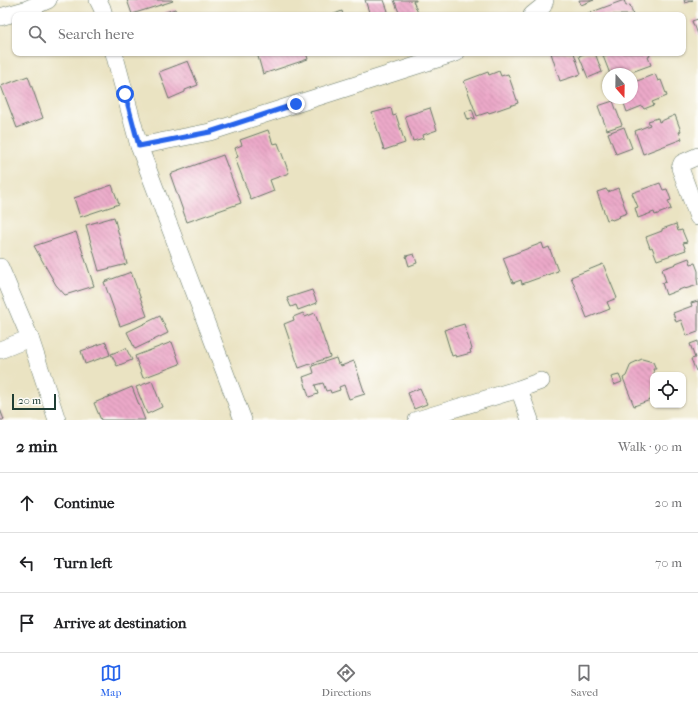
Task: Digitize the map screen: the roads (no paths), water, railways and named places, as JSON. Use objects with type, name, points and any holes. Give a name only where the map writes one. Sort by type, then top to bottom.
[{"type":"street","points":[[18,12],[48,0]]},
{"type":"street","points":[[98,0],[103,12]]},
{"type":"street","points":[[536,12],[543,6],[545,0]]},
{"type":"street","points":[[0,17],[12,14]]},
{"type":"street","points":[[115,56],[139,146],[243,420]]},
{"type":"street","points":[[139,146],[210,132],[447,56]]},
{"type":"street","points":[[698,156],[682,163],[680,168],[698,217]]},
{"type":"street","points":[[0,267],[30,338],[57,420]]},
{"type":"street","points":[[0,350],[30,338]]},
{"type":"street","points":[[417,420],[540,381]]},
{"type":"street","points":[[518,389],[530,420]]}]
